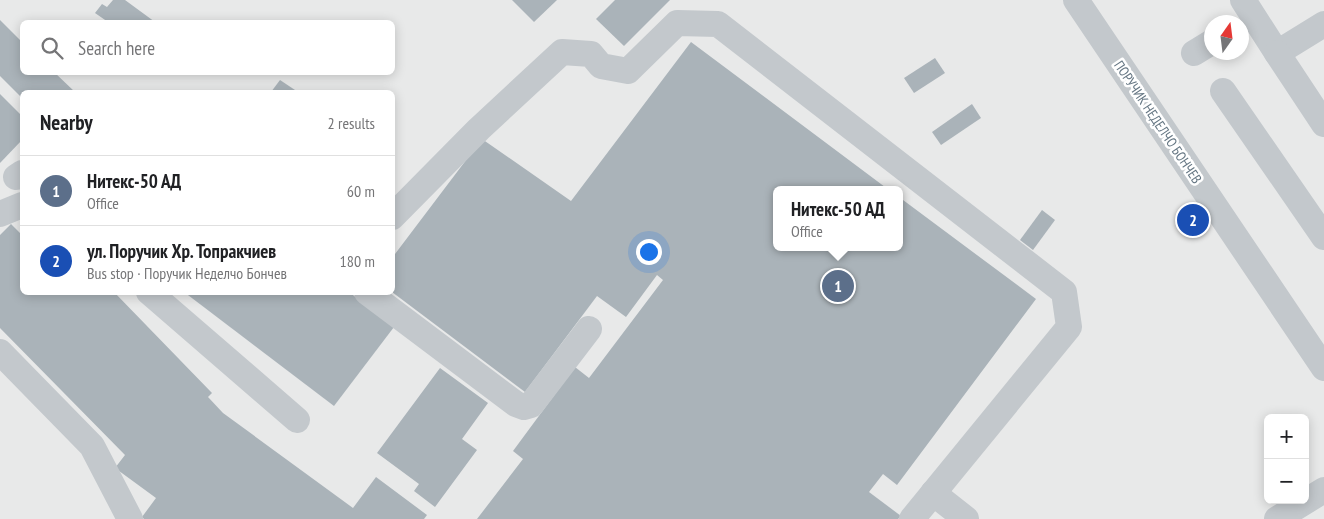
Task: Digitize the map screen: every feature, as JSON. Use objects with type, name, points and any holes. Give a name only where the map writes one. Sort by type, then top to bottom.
[{"type":"street","name":"ПОРУЧИК НЕДЕЛЧО БОНЧЕВ","points":[[1076,0],[1324,368]]},
{"type":"street","points":[[1246,13],[1277,52],[1324,124]]},
{"type":"street","points":[[395,214],[479,129],[562,52],[591,54],[601,66],[628,71],[677,23],[718,24],[1064,292],[1069,327],[912,519]]},
{"type":"street","points":[[1277,52],[1324,24]]},
{"type":"street","points":[[1223,91],[1324,237]]},
{"type":"street","points":[[0,214],[20,206]]},
{"type":"street","points":[[152,295],[297,420]]},
{"type":"street","points":[[371,295],[516,404],[524,407],[531,405],[589,329]]},
{"type":"street","points":[[0,352],[92,446],[130,519]]},
{"type":"street","points":[[1278,519],[1324,490]]},
{"type":"street","points":[[933,493],[966,519]]},
{"type":"shaded area","points":[[0,0],[1324,0],[1324,519],[0,519]]},
{"type":"building","points":[[113,0],[125,0],[152,20],[105,20],[95,13],[102,4],[107,7]]},
{"type":"building","points":[[512,0],[557,0],[534,22]]},
{"type":"building","points":[[615,0],[670,0],[624,46],[596,19]]},
{"type":"building","points":[[0,20],[20,40],[20,75],[57,75],[73,90],[20,90],[20,96],[0,76]]},
{"type":"building","points":[[691,42],[884,186],[773,186],[773,251],[903,251],[903,200],[1036,299],[897,485],[883,474],[869,492],[901,516],[898,519],[477,519],[523,459],[513,451],[575,367],[589,378],[663,280],[657,275],[626,317],[597,296],[525,392],[395,294],[395,254],[482,139],[571,201]]},
{"type":"building","points":[[935,58],[945,73],[914,93],[904,78]]},
{"type":"building","points":[[280,80],[295,90],[272,90]]},
{"type":"building","points":[[0,94],[20,114],[20,142],[0,163]]},
{"type":"building","points":[[972,104],[981,118],[941,145],[932,132]]},
{"type":"building","points":[[1042,210],[1055,220],[1033,250],[1020,240]]},
{"type":"building","points":[[11,224],[20,233],[20,295],[117,295],[212,393],[208,397],[223,413],[353,508],[376,477],[427,515],[424,519],[144,519],[142,517],[156,498],[115,468],[125,455],[0,328],[0,235]]},
{"type":"building","points":[[188,295],[353,295],[394,327],[334,406]]},
{"type":"building","points":[[440,368],[488,403],[462,439],[477,450],[435,507],[414,491],[419,484],[377,453]]},
{"type":"place","name":"ул. Поручик Хр. Топракчиев","points":[[1193,220]]},
{"type":"place","name":"Нитекс-50 АД","points":[[838,286]]}]
